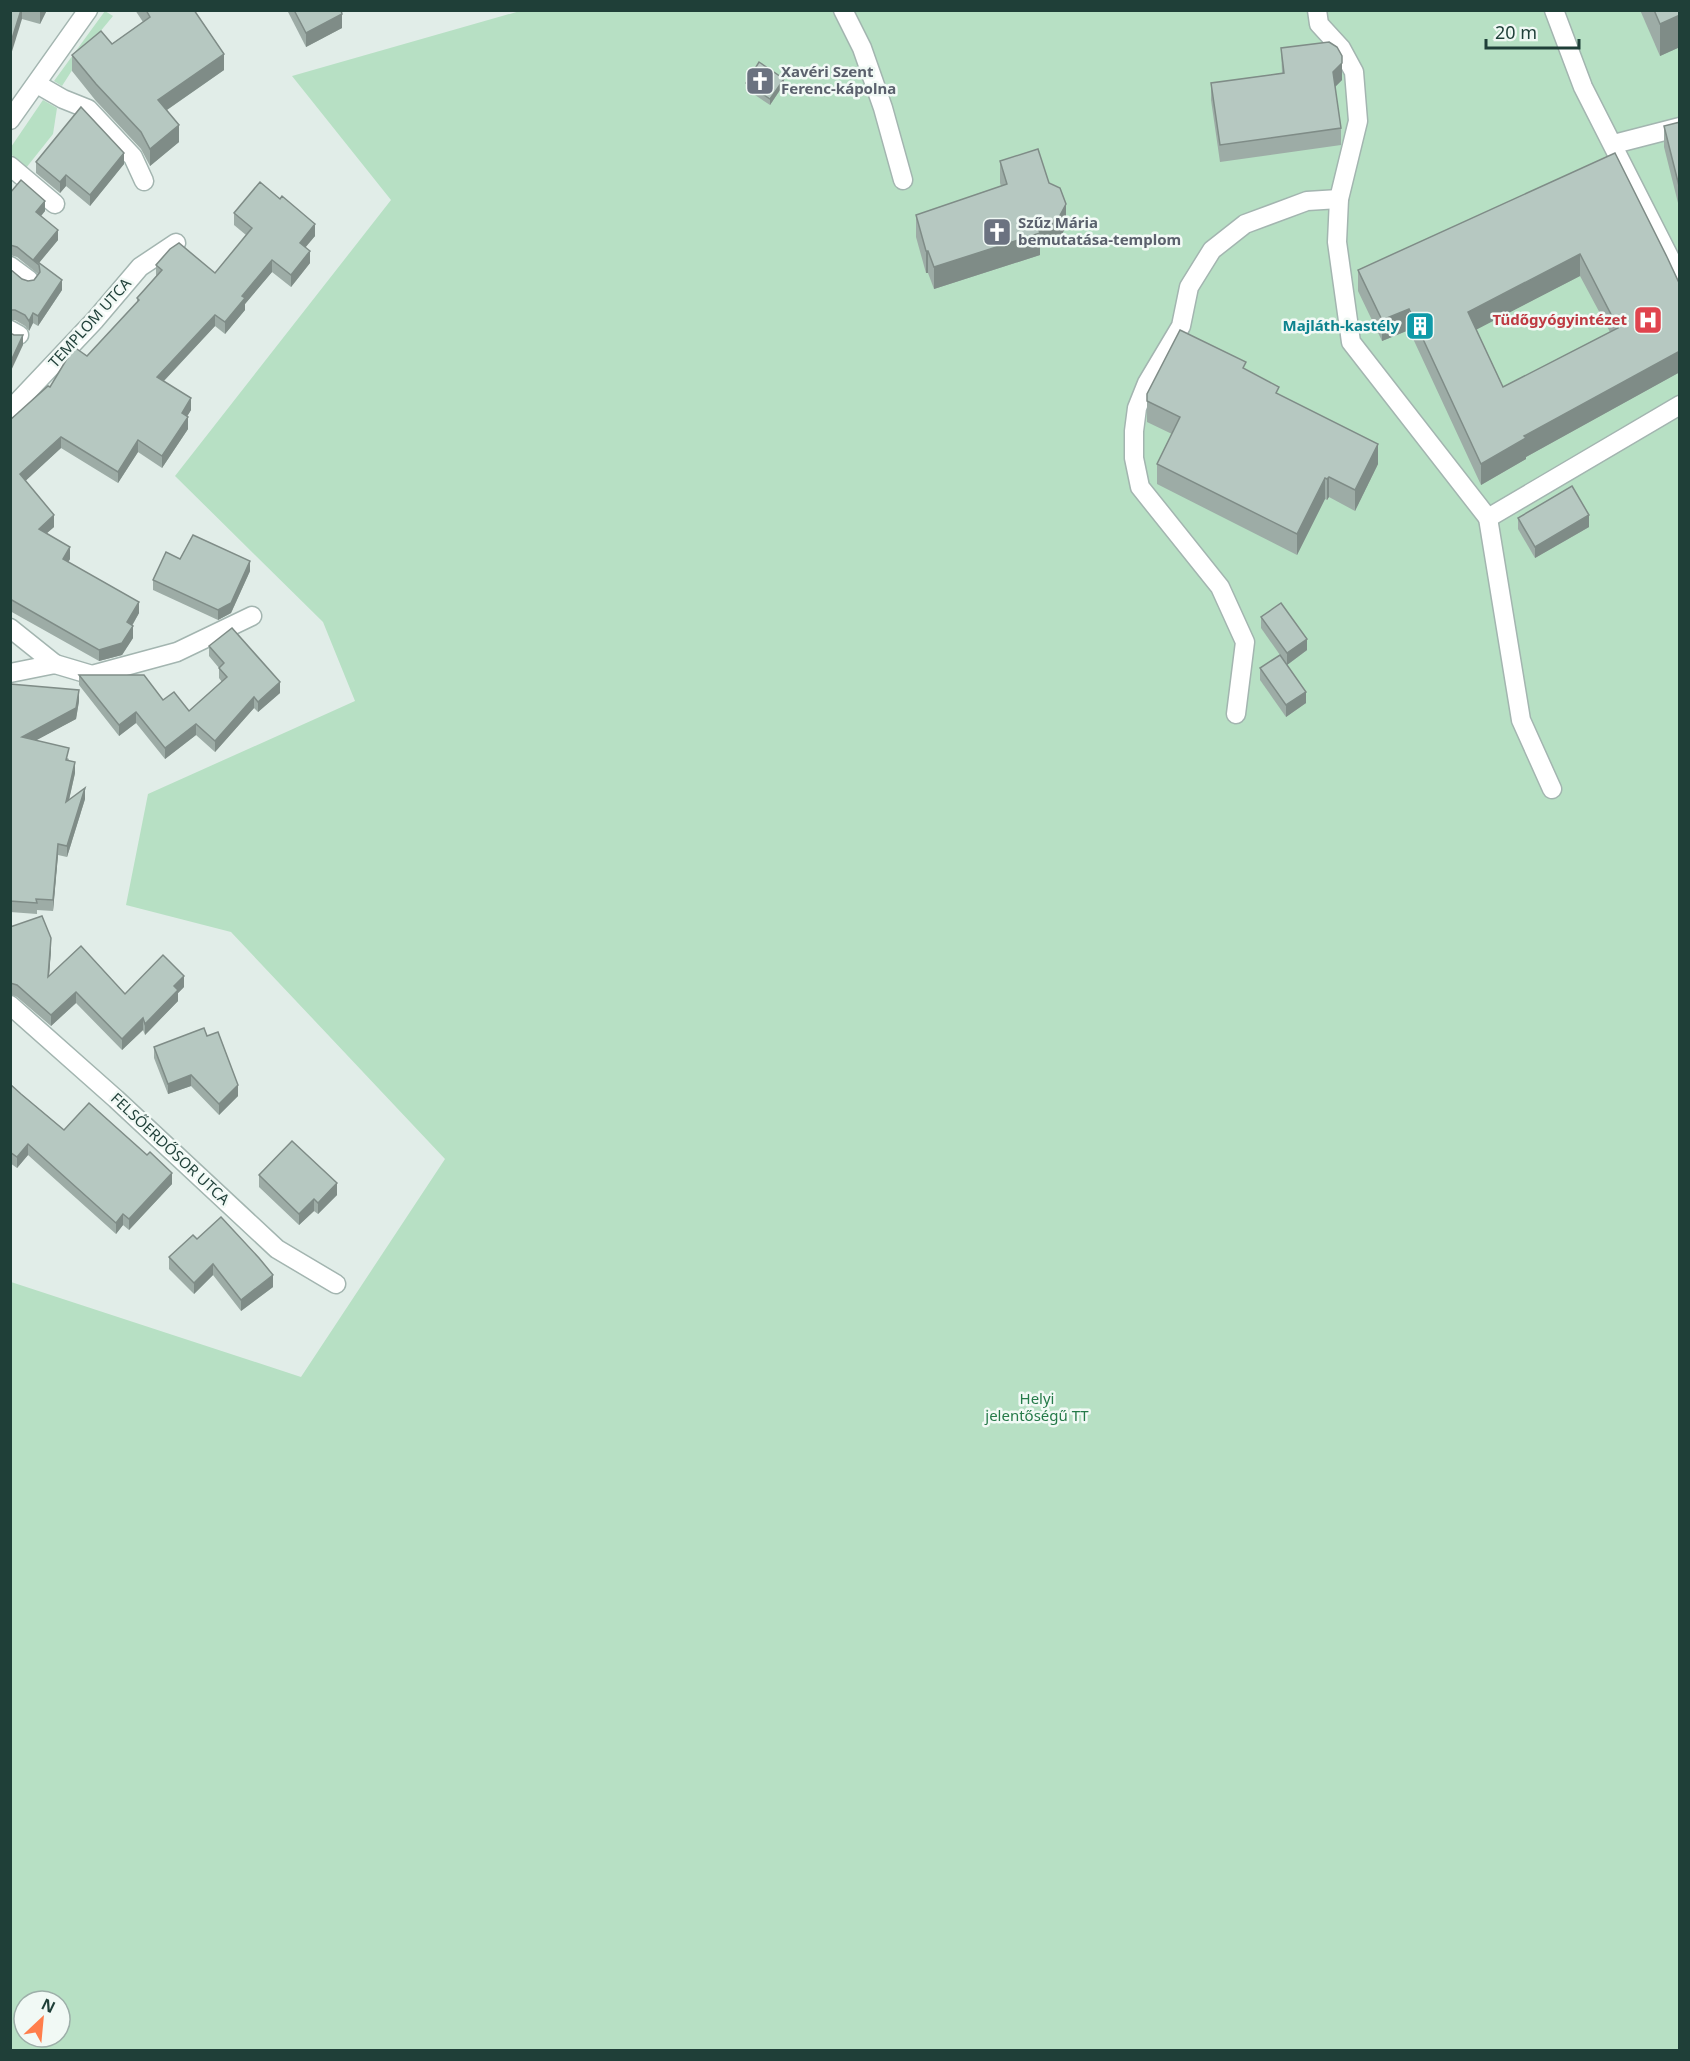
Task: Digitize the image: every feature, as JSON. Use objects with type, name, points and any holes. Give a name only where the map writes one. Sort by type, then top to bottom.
[{"type":"street","points":[[10,120],[88,10]]},
{"type":"street","points":[[843,10],[862,48],[883,108],[903,180]]},
{"type":"street","points":[[1317,10],[1320,24],[1341,48],[1354,72],[1358,122],[1339,199],[1337,242],[1351,342],[1488,518],[1521,720],[1552,789]]},
{"type":"street","points":[[1554,10],[1583,87],[1614,144],[1680,278]]},
{"type":"street","points":[[37,84],[63,99],[88,109],[133,158],[144,181]]},
{"type":"street","points":[[1614,144],[1680,127]]},
{"type":"street","points":[[10,166],[55,204]]},
{"type":"street","points":[[1236,714],[1245,642],[1220,587],[1140,487],[1134,458],[1137,408],[1147,384],[1181,326],[1189,287],[1212,250],[1245,224],[1307,201],[1339,199]]},
{"type":"street","name":"TEMPLOM UTCA","points":[[10,410],[95,320],[140,267],[176,243]]},
{"type":"street","points":[[10,266],[29,280]]},
{"type":"street","points":[[1488,518],[1680,405]]},
{"type":"street","points":[[10,628],[55,664],[92,675],[177,652],[252,616]]},
{"type":"street","points":[[10,674],[55,664]]},
{"type":"street","name":"FELSŐERDŐSOR UTCA","points":[[10,1005],[116,1099],[277,1250],[336,1284]]},
{"type":"green space","points":[[105,11],[113,16],[85,50],[62,86],[54,81]]},
{"type":"green space","name":"Helyi jelentőségű TT","points":[[520,11],[1679,11],[1679,2050],[11,2050],[11,1282],[301,1377],[445,1159],[231,932],[126,905],[148,794],[355,701],[323,622],[175,476],[391,200],[292,76]]},
{"type":"green space","points":[[43,100],[57,108],[53,134],[26,168],[11,154],[11,147]]},
{"type":"building","points":[[10,10],[21,10],[10,45]]},
{"type":"building","points":[[146,10],[194,10],[224,54],[158,100],[179,125],[150,149],[141,132],[72,55],[101,31],[112,44],[150,17]]},
{"type":"building","points":[[294,10],[341,10],[342,14],[306,33]]},
{"type":"building","points":[[1654,10],[1680,10],[1680,15],[1660,24]]},
{"type":"building","points":[[1329,42],[1337,47],[1342,56],[1342,63],[1333,72],[1341,128],[1220,145],[1211,83],[1284,73],[1281,48]]},
{"type":"building","points":[[759,62],[784,79],[770,99],[746,83]]},
{"type":"building","points":[[81,107],[124,153],[90,195],[66,175],[60,182],[36,162]]},
{"type":"building","points":[[1680,122],[1680,190],[1664,126]]},
{"type":"building","name":"Szűz Mária bemutatása-templom","points":[[1038,149],[1049,183],[1060,188],[1066,204],[1058,219],[1037,225],[1040,233],[934,267],[926,251],[916,215],[1007,184],[1000,161]]},
{"type":"building","name":"Majláth-kastély","points":[[1615,153],[1680,285],[1680,351],[1524,436],[1526,438],[1481,464],[1409,309],[1382,320],[1358,270]],"holes":[[[1580,254],[1618,328],[1503,387],[1468,312]]]},
{"type":"building","points":[[21,180],[45,201],[36,212],[58,230],[34,259],[62,280],[38,316],[33,313],[29,321],[25,315],[10,310],[10,269],[28,281],[34,280],[40,272],[39,265],[17,247],[10,245],[10,193]]},
{"type":"building","points":[[260,182],[280,199],[282,196],[315,224],[300,243],[310,251],[291,275],[272,260],[242,296],[245,298],[225,322],[215,315],[157,377],[191,398],[182,413],[188,417],[162,456],[138,440],[118,472],[61,437],[20,474],[54,515],[39,529],[70,547],[63,559],[139,602],[127,622],[133,626],[122,643],[99,650],[10,599],[10,420],[48,386],[50,387],[74,347],[87,356],[139,300],[137,298],[162,270],[156,265],[170,249],[179,243],[215,273],[252,228],[234,213]]},
{"type":"building","points":[[1180,330],[1246,362],[1243,368],[1279,387],[1276,393],[1378,444],[1355,490],[1329,477],[1325,478],[1297,534],[1157,464],[1180,417],[1147,401],[1147,394]]},
{"type":"building","points":[[10,333],[23,335],[10,363]]},
{"type":"building","points":[[1572,486],[1589,515],[1535,547],[1518,518]]},
{"type":"building","points":[[193,535],[250,561],[231,603],[218,610],[153,580],[166,552],[180,559]]},
{"type":"building","points":[[1281,603],[1307,639],[1287,653],[1261,617]]},
{"type":"building","points":[[232,628],[280,682],[258,702],[254,697],[215,741],[196,724],[165,748],[136,712],[119,725],[79,675],[144,675],[163,700],[174,692],[189,711],[227,677],[219,668],[224,663],[209,646]]},
{"type":"building","points":[[1280,655],[1306,692],[1286,705],[1260,668]]},
{"type":"building","points":[[10,684],[79,690],[76,708],[22,737],[69,748],[66,760],[75,762],[66,802],[85,788],[67,846],[58,844],[53,900],[36,899],[37,903],[10,901]]},
{"type":"building","points":[[42,916],[51,938],[48,977],[81,946],[125,994],[163,955],[184,976],[174,986],[178,990],[145,1024],[143,1018],[122,1039],[76,992],[51,1015],[17,985],[10,983],[10,927]]},
{"type":"building","points":[[204,1028],[207,1036],[218,1032],[238,1085],[219,1104],[191,1075],[168,1084],[154,1047]]},
{"type":"building","points":[[10,1084],[64,1130],[89,1103],[147,1155],[150,1152],[172,1173],[129,1219],[123,1214],[116,1223],[28,1144],[17,1157],[10,1152]]},
{"type":"building","points":[[292,1141],[337,1183],[318,1203],[314,1199],[299,1214],[259,1175]]},
{"type":"building","points":[[221,1217],[273,1275],[241,1300],[213,1264],[194,1283],[169,1257],[193,1235],[197,1239]]},
{"type":"place","name":"Xavéri Szent Ferenc-kápolna","points":[[760,81]]},
{"type":"place","name":"Szűz Mária bemutatása-templom","points":[[997,232]]},
{"type":"place","name":"Tüdőgyógyintézet","points":[[1648,320]]},
{"type":"place","name":"Majláth-kastély","points":[[1420,326]]}]
